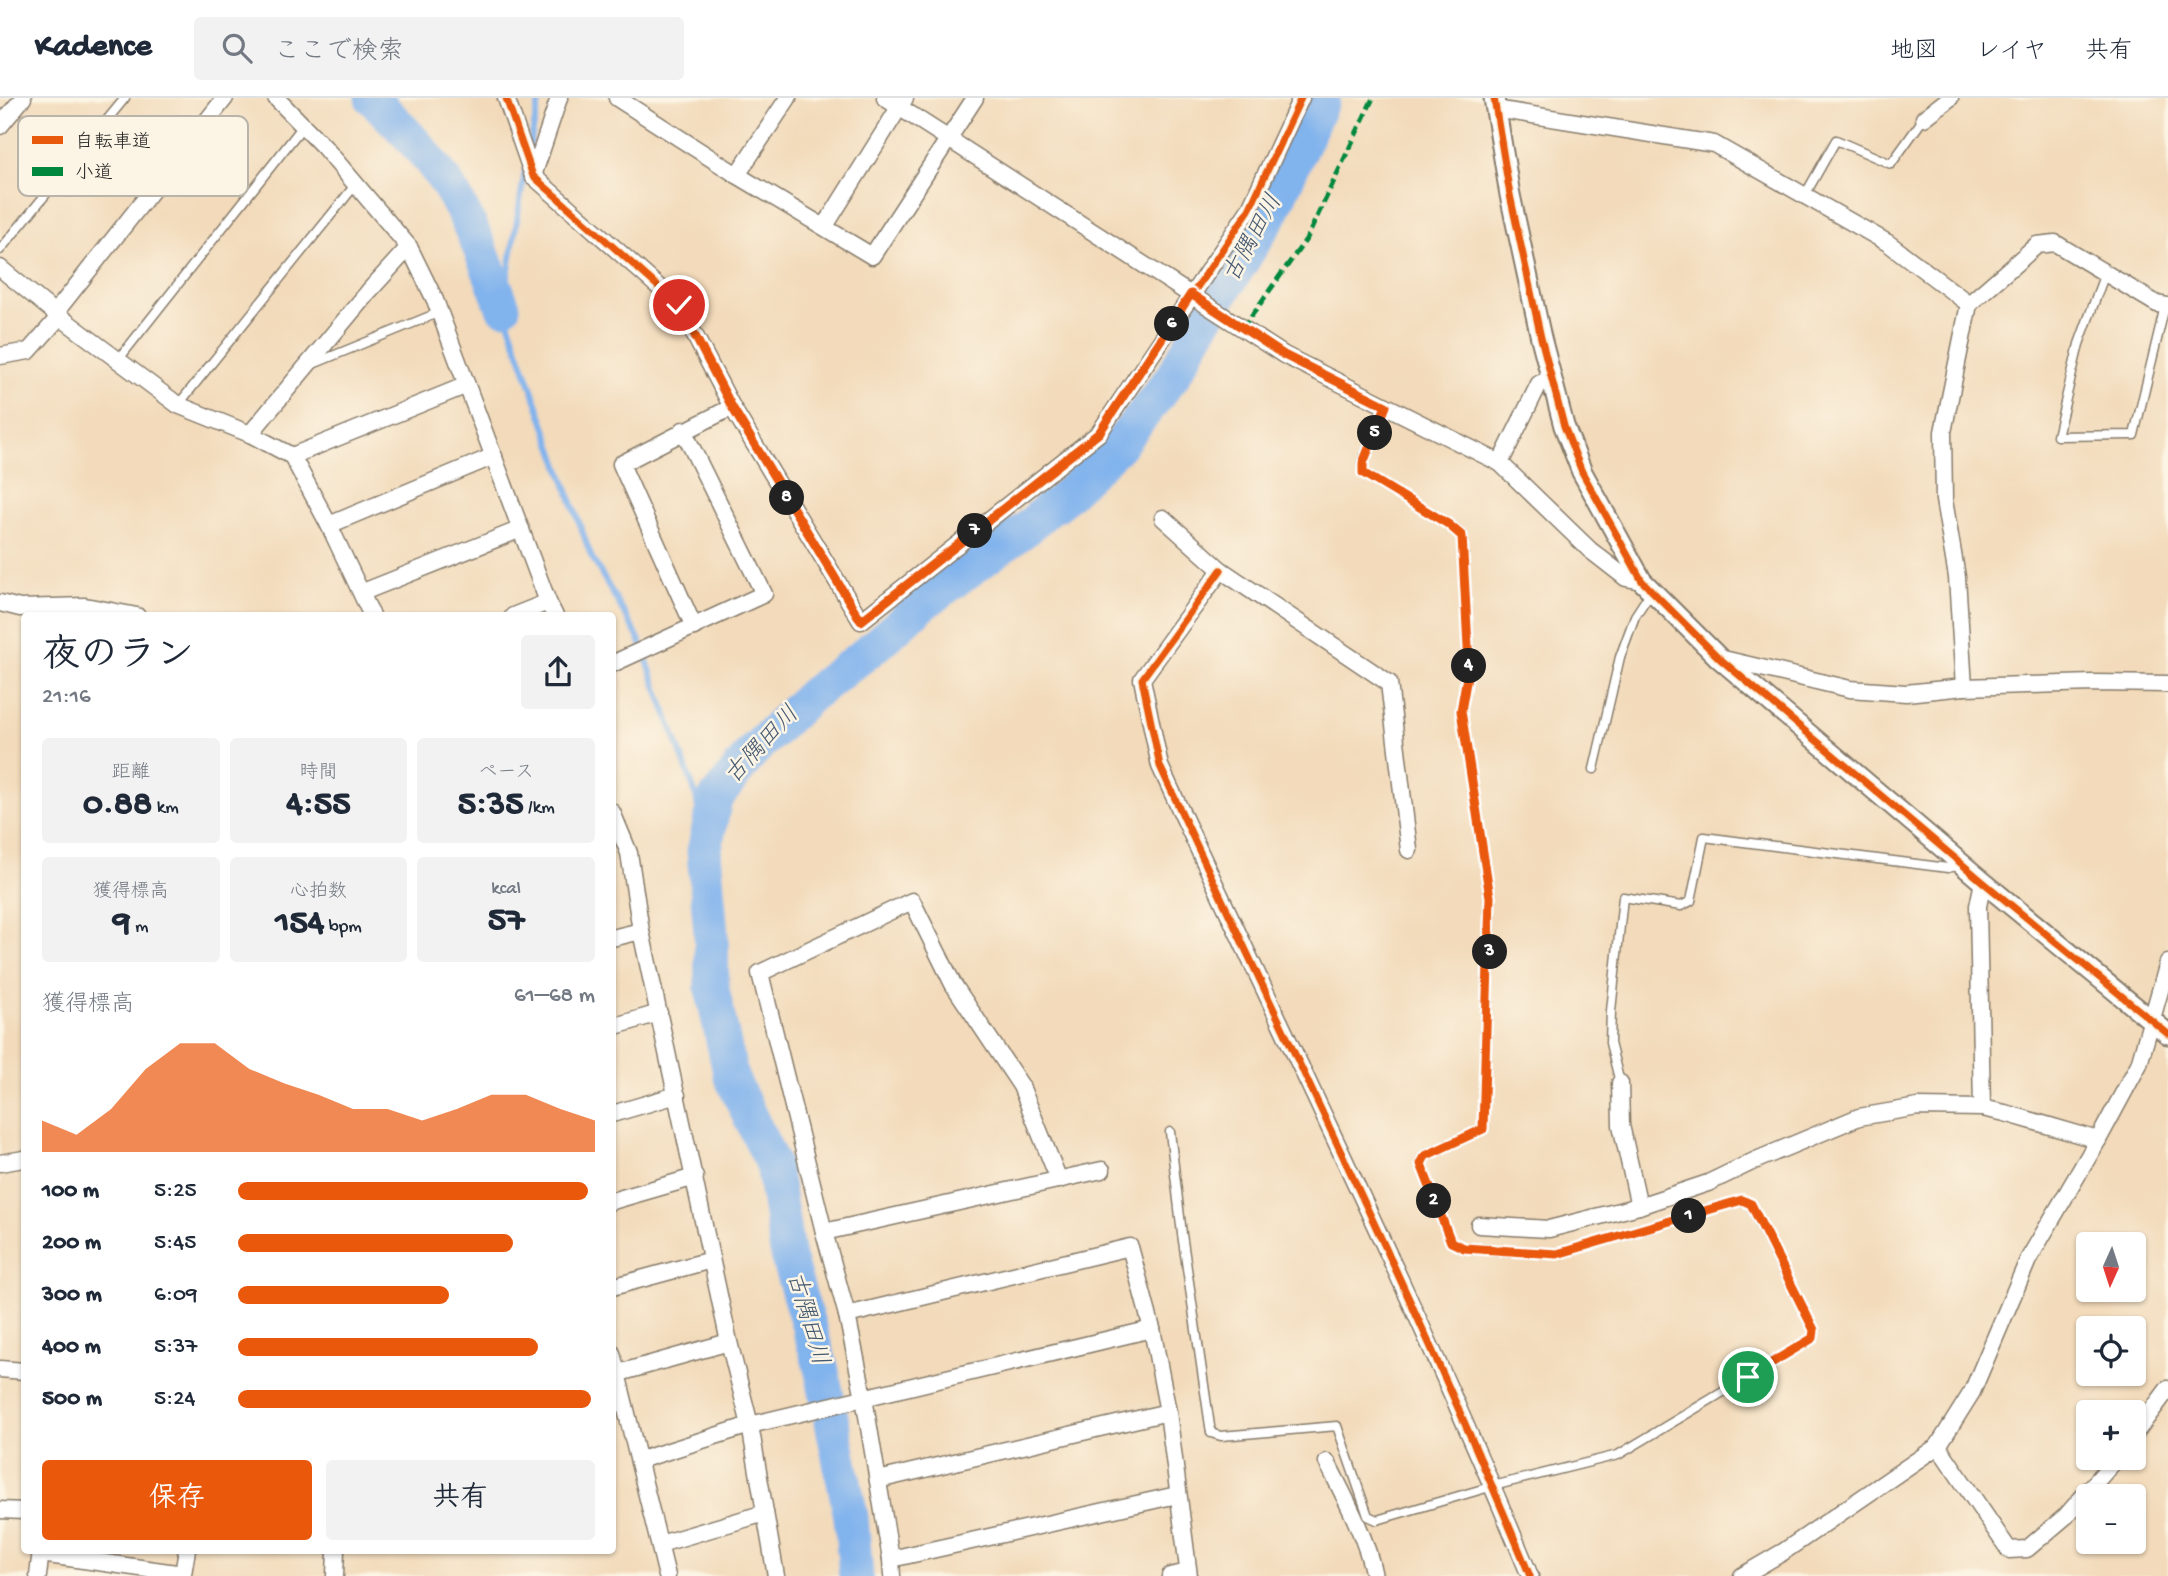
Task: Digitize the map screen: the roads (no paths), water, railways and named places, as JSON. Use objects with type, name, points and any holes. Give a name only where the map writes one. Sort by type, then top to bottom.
[{"type":"street","points":[[0,126],[23,98]]},
{"type":"street","points":[[211,116],[225,98]]},
{"type":"street","points":[[276,98],[356,184],[409,247],[440,312],[551,609]]},
{"type":"street","points":[[506,98],[533,176],[679,305],[732,407],[861,621],[1099,433],[1249,210],[1301,98]]},
{"type":"street","points":[[533,176],[559,98]]},
{"type":"street","points":[[617,98],[737,175],[872,256],[975,98]]},
{"type":"street","points":[[737,175],[788,98]]},
{"type":"street","points":[[885,98],[902,103],[948,138],[1284,355],[1500,464],[1590,550],[1626,578],[1647,586]]},
{"type":"street","points":[[1924,118],[1950,98]]},
{"type":"street","points":[[825,226],[902,103]]},
{"type":"street","points":[[1969,304],[1888,243],[1714,145],[1494,104],[1510,195],[1563,426],[1581,472],[1647,586],[1719,658],[1983,882],[2168,1034]]},
{"type":"street","points":[[0,356],[29,351],[150,196]]},
{"type":"street","points":[[1964,687],[1957,578],[1944,500],[1943,432],[1969,304],[2038,245],[2054,243],[2157,304],[2166,306]]},
{"type":"street","points":[[250,434],[409,247]]},
{"type":"street","points":[[0,268],[178,405],[250,434],[292,456],[363,592],[370,612]]},
{"type":"street","points":[[1500,464],[1539,384],[1551,378]]},
{"type":"street","points":[[292,456],[467,385]]},
{"type":"street","points":[[694,627],[621,464],[732,407]]},
{"type":"street","points":[[616,662],[764,594],[683,430]]},
{"type":"street","points":[[329,525],[494,456]]},
{"type":"street","points":[[1163,518],[1222,570],[1389,683],[1409,850]]},
{"type":"street","points":[[363,592],[521,529]]},
{"type":"street","points":[[1222,570],[1142,679],[1160,766],[1408,1298],[1493,1486],[1530,1576]]},
{"type":"street","points":[[0,603],[20,608],[85,606],[116,612]]},
{"type":"street","points":[[1719,658],[1850,689],[1906,693],[1964,687],[2093,683],[2168,684]]},
{"type":"street","points":[[616,831],[641,931],[729,1342],[750,1425],[776,1576]]},
{"type":"street","points":[[1982,1108],[1978,906],[1983,882]]},
{"type":"street","points":[[892,1576],[878,1480],[859,1399],[847,1315],[760,973],[912,901],[953,984],[1021,1086],[1059,1180]]},
{"type":"street","points":[[616,937],[641,931]]},
{"type":"street","points":[[1742,1576],[1783,1552],[1938,1447],[1972,1392],[2028,1260],[2098,1140],[2138,1064],[2168,963]]},
{"type":"street","points":[[616,1026],[659,1013]]},
{"type":"street","points":[[1620,1083],[1621,1125],[1639,1206]]},
{"type":"street","points":[[616,1113],[677,1095]]},
{"type":"street","points":[[1479,1225],[1549,1229],[1639,1206],[1708,1183],[1859,1117],[1918,1107],[1982,1108],[2098,1140]]},
{"type":"street","points":[[0,1163],[21,1160]]},
{"type":"street","points":[[824,1233],[1102,1170]]},
{"type":"street","points":[[616,1200],[695,1177]]},
{"type":"street","points":[[847,1315],[1130,1247],[1152,1329],[1168,1412],[1189,1574],[1170,1576]]},
{"type":"street","points":[[616,1286],[711,1260]]},
{"type":"street","points":[[640,1460],[750,1425],[1152,1329]]},
{"type":"street","points":[[619,1373],[729,1342]]},
{"type":"street","points":[[616,1364],[667,1576]]},
{"type":"street","points":[[0,1369],[21,1371]]},
{"type":"street","points":[[2146,1419],[2168,1389]]},
{"type":"street","points":[[878,1480],[1168,1412]]},
{"type":"street","points":[[1938,1447],[2009,1550],[2027,1549],[2066,1516],[2106,1470]]},
{"type":"street","points":[[1327,1462],[1347,1501],[1374,1576]]},
{"type":"street","points":[[891,1559],[1177,1495]]},
{"type":"street","points":[[0,1510],[21,1511]]},
{"type":"street","points":[[660,1544],[765,1513]]},
{"type":"street","points":[[38,1576],[41,1554]]},
{"type":"street","points":[[54,1554],[183,1574],[186,1554]]},
{"type":"street","points":[[335,1576],[336,1554]]},
{"type":"lane","points":[[110,116],[125,98]]},
{"type":"lane","points":[[1805,195],[1836,140],[1891,164],[1924,118]]},
{"type":"lane","points":[[248,195],[303,126]]},
{"type":"lane","points":[[178,405],[356,184]]},
{"type":"lane","points":[[0,250],[44,196]]},
{"type":"lane","points":[[118,359],[247,196]]},
{"type":"lane","points":[[2105,273],[2079,344],[2057,436],[2134,435],[2166,306]]},
{"type":"lane","points":[[306,367],[440,312]]},
{"type":"lane","points":[[1170,1132],[1211,1433],[1221,1436],[1337,1426],[1368,1516],[1377,1520],[1493,1486],[1618,1455],[1813,1338],[1814,1330],[1751,1204],[1742,1200],[1557,1254],[1464,1248],[1451,1242],[1421,1164],[1425,1156],[1483,1129],[1490,897],[1461,711],[1469,665],[1462,536],[1448,524],[1363,473],[1363,463],[1386,406]]},
{"type":"lane","points":[[1594,769],[1620,657],[1647,586]]},
{"type":"lane","points":[[1620,1083],[1610,1043],[1623,897],[1681,906],[1691,901],[1704,836],[1948,868],[1963,865]]},
{"type":"waterway","points":[[372,98],[421,150],[456,198],[503,307]]},
{"type":"waterway","points":[[529,149],[540,98]]},
{"type":"waterway","name":"古隅田川","points":[[856,1576],[851,1517],[821,1367],[788,1258],[773,1165],[731,1077],[712,989],[711,934],[704,852],[715,799],[754,750],[811,695],[869,651],[924,603],[1056,505],[1119,445],[1173,376],[1270,216],[1323,98]]},
{"type":"waterway","points":[[525,170],[503,307],[591,556],[639,639],[696,795],[704,852]]}]
